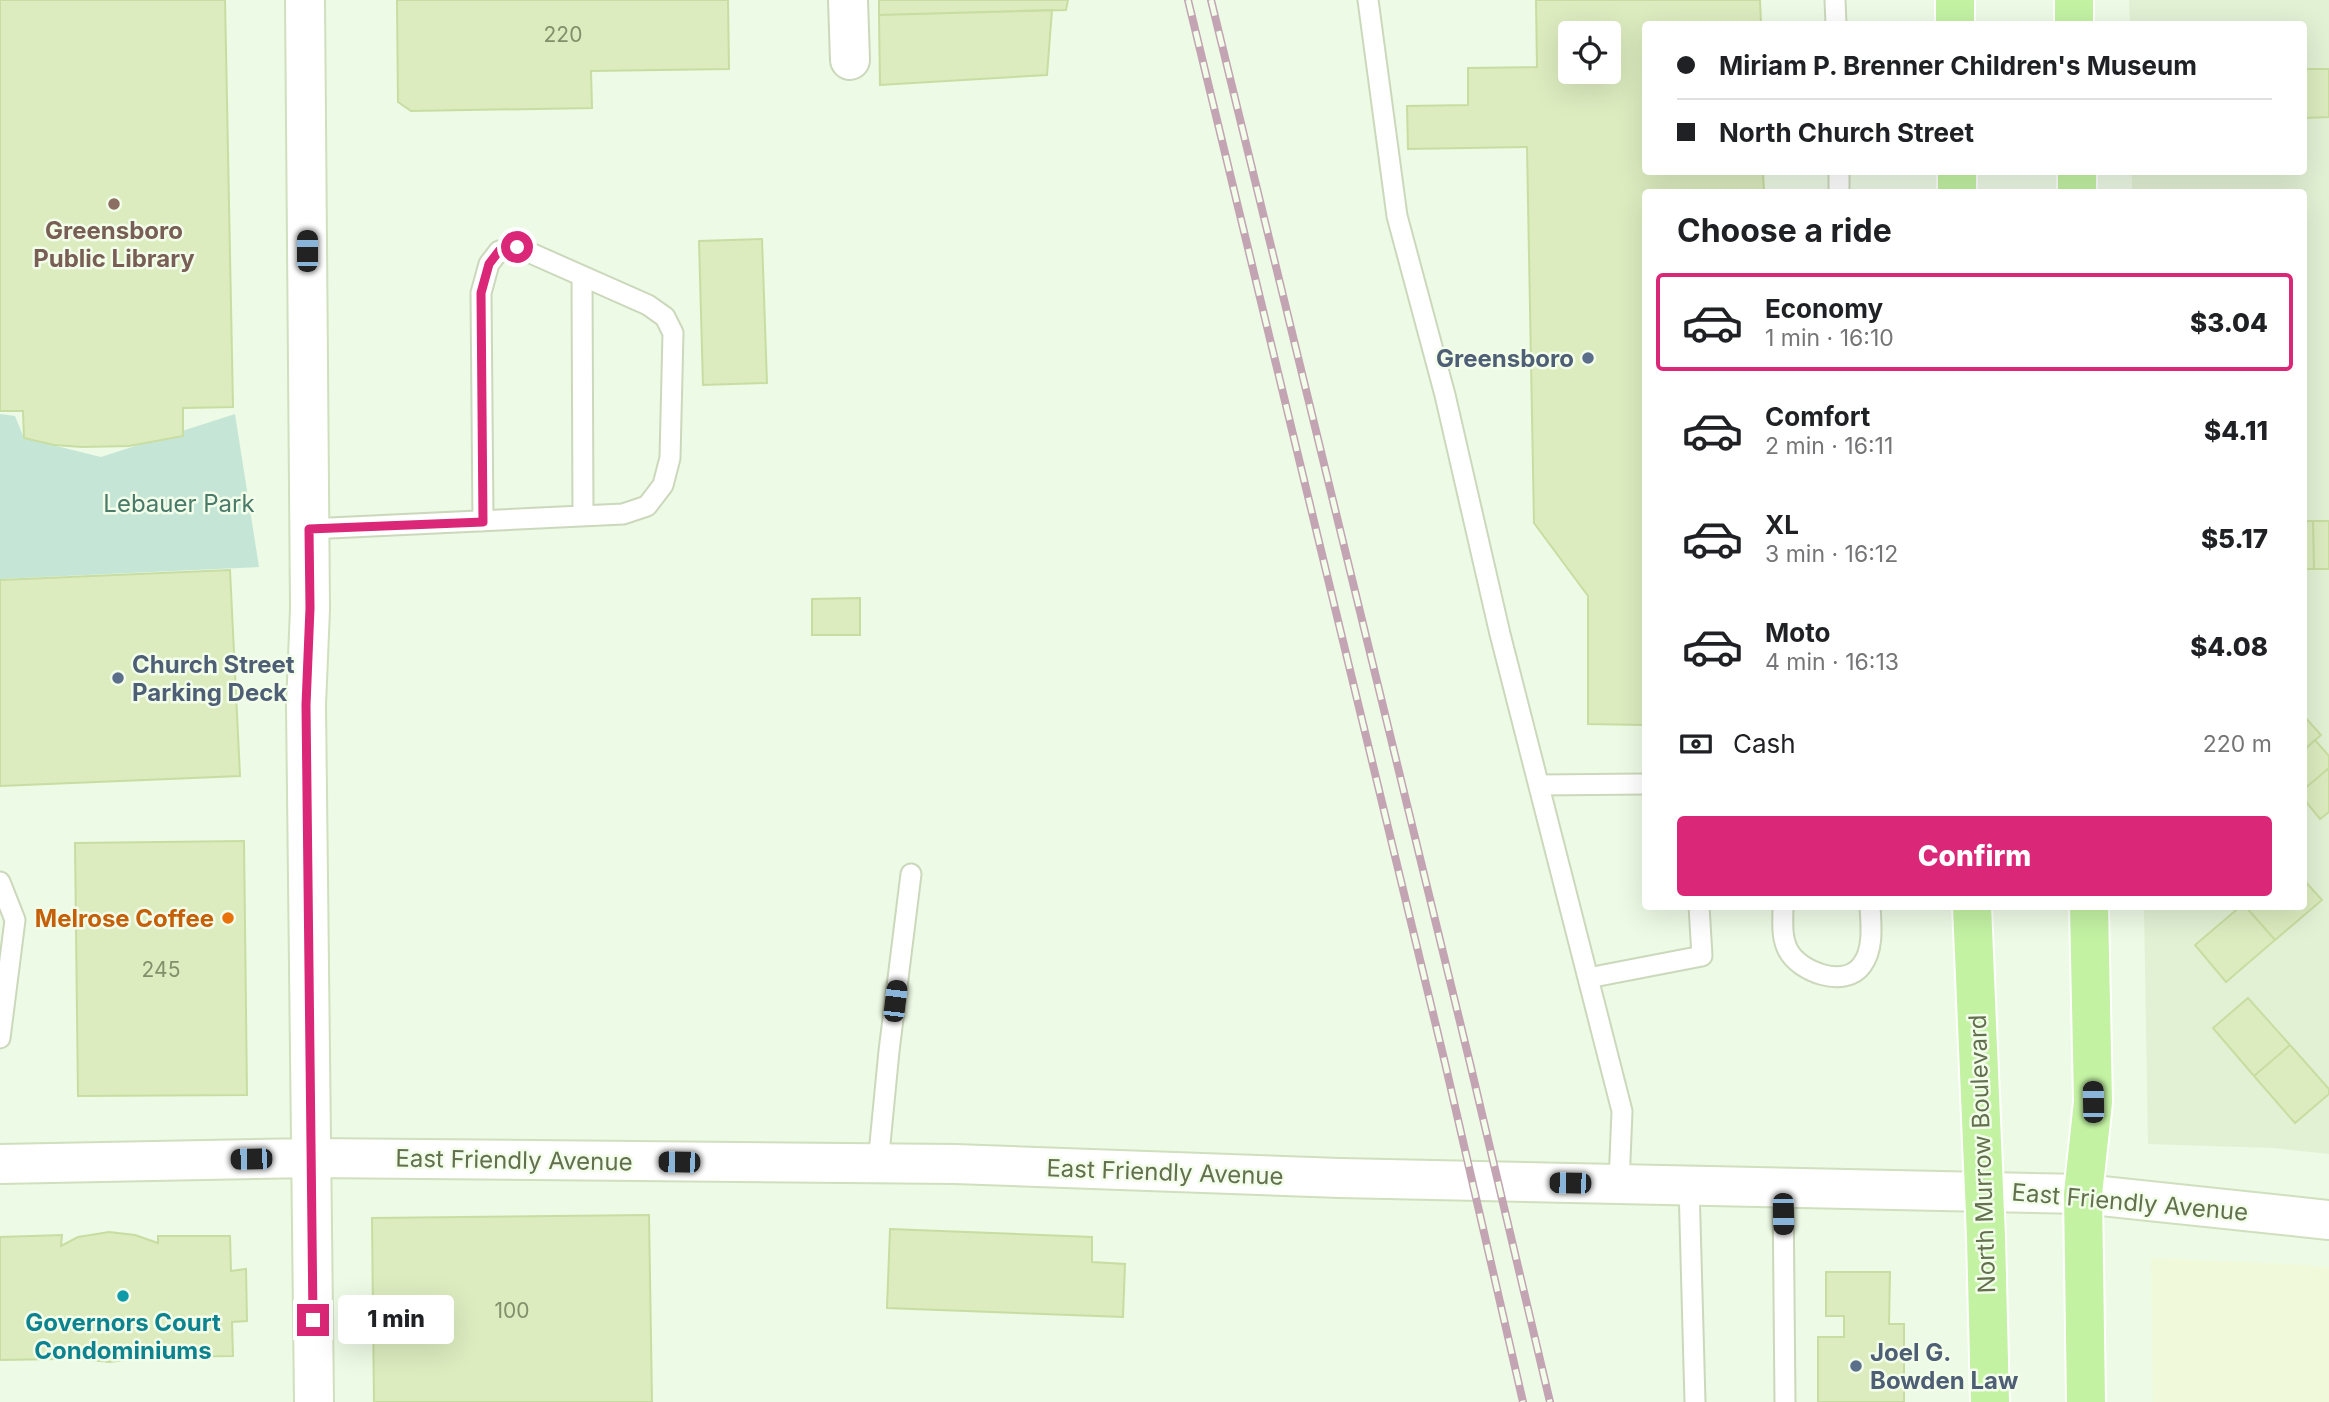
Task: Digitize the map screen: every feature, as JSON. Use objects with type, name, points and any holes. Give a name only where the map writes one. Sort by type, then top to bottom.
[{"type":"main road","points":[[305,0],[309,529],[306,719],[314,1402]]},
{"type":"main road","points":[[848,0],[850,60]]},
{"type":"main road","points":[[1955,0],[1955,21]]},
{"type":"main road","points":[[2074,0],[2074,21]]},
{"type":"main road","name":"North Murrow Boulevard","points":[[1972,910],[1990,1402]]},
{"type":"main road","points":[[2086,1402],[2082,1194],[2093,1102],[2089,910]]},
{"type":"main road","name":"East Friendly Avenue","points":[[0,1164],[310,1158],[955,1164],[1340,1178],[2082,1194],[2329,1220]]},
{"type":"lane","points":[[1368,0],[1397,216],[1446,395],[1500,634],[1622,1111],[1619,1184]]},
{"type":"lane","points":[[1835,0],[1836,21]]},
{"type":"lane","points":[[309,529],[483,522],[623,514],[647,506],[663,485],[670,458],[673,333],[665,317],[648,305],[517,247],[499,251],[489,264],[481,293],[483,522]]},
{"type":"lane","points":[[582,276],[583,516]]},
{"type":"lane","points":[[1539,785],[1642,784]]},
{"type":"lane","points":[[878,1164],[911,874]]},
{"type":"lane","points":[[0,882],[15,920],[0,1038]]},
{"type":"lane","points":[[1588,978],[1702,956],[1699,910]]},
{"type":"lane","points":[[1783,910],[1783,934],[1794,960],[1828,976],[1847,976],[1861,967],[1869,953],[1870,910]]},
{"type":"lane","points":[[1689,1185],[1695,1402]]},
{"type":"lane","points":[[1783,1187],[1785,1402]]},
{"type":"shaded area","points":[[2129,0],[2329,0],[2329,1154],[2273,1148],[2148,1144],[2144,910],[2307,910],[2307,189],[2132,189],[2132,175],[2307,175],[2307,21],[2130,21]]},
{"type":"shaded area","points":[[2151,1258],[2329,1268],[2329,1402],[2153,1402]]},
{"type":"green space","name":"Lebauer Park","points":[[0,414],[15,416],[24,438],[101,457],[235,414],[259,567],[0,579]]},
{"type":"building","name":"Greensboro Public Library","points":[[0,0],[225,0],[233,407],[183,408],[183,436],[129,446],[54,445],[24,438],[23,411],[0,411]]},
{"type":"building","points":[[397,0],[728,0],[729,69],[591,71],[592,108],[411,111],[398,102]]},
{"type":"building","points":[[879,0],[1068,0],[1066,10],[879,15]]},
{"type":"building","name":"Greensboro","points":[[1536,0],[1760,0],[1761,21],[1642,21],[1642,175],[1763,175],[1764,189],[1642,189],[1642,725],[1588,724],[1588,596],[1534,523],[1527,147],[1408,149],[1407,106],[1468,105],[1468,68],[1537,67]]},
{"type":"building","points":[[1052,10],[1047,75],[880,85],[879,15]]},
{"type":"building","points":[[2307,69],[2329,69],[2329,117],[2307,118]]},
{"type":"building","points":[[762,239],[767,383],[703,385],[699,241]]},
{"type":"building","points":[[2307,521],[2313,521],[2314,569],[2307,569]]},
{"type":"building","points":[[2313,521],[2329,521],[2329,569],[2314,569]]},
{"type":"building","name":"Church Street Parking Deck","points":[[230,570],[240,776],[0,786],[0,580]]},
{"type":"building","points":[[860,598],[860,635],[812,635],[812,599]]},
{"type":"building","points":[[2307,719],[2321,735],[2307,747]]},
{"type":"building","points":[[2315,740],[2329,756],[2329,768],[2307,787],[2307,747]]},
{"type":"building","points":[[2329,768],[2329,812],[2320,819],[2307,803],[2307,787]]},
{"type":"building","points":[[244,841],[247,1095],[78,1096],[75,843]]},
{"type":"building","points":[[2307,883],[2322,900],[2275,940],[2249,910],[2307,910]]},
{"type":"building","points":[[2236,910],[2249,910],[2275,940],[2226,982],[2195,945]]},
{"type":"building","points":[[2248,998],[2290,1045],[2254,1076],[2213,1028]]},
{"type":"building","points":[[2290,1045],[2329,1089],[2329,1094],[2295,1123],[2254,1076]]},
{"type":"building","points":[[649,1215],[652,1402],[374,1402],[372,1218]]},
{"type":"building","points":[[890,1229],[1092,1237],[1092,1262],[1125,1264],[1123,1317],[887,1308]]},
{"type":"building","name":"Governors Court Condominiums","points":[[109,1232],[135,1235],[158,1243],[158,1236],[230,1236],[231,1271],[246,1269],[247,1321],[232,1322],[233,1356],[156,1357],[157,1349],[134,1359],[109,1362],[83,1359],[60,1352],[59,1359],[0,1360],[0,1237],[62,1235],[61,1246],[78,1237]]},
{"type":"building","points":[[1826,1272],[1890,1272],[1889,1324],[1904,1324],[1904,1402],[1818,1402],[1818,1337],[1844,1337],[1844,1316],[1826,1316]]},
{"type":"railway","points":[[1188,0],[1445,1063],[1523,1402]]},
{"type":"railway","points":[[1211,0],[1550,1402]]},
{"type":"place","name":"Greensboro Public Library","points":[[114,204]]},
{"type":"place","name":"Greensboro","points":[[1588,358]]},
{"type":"place","name":"Church Street Parking Deck","points":[[118,678]]},
{"type":"place","name":"Melrose Coffee","points":[[228,918]]},
{"type":"place","name":"Governors Court Condominiums","points":[[123,1296]]},
{"type":"place","name":"Joel G. Bowden Law","points":[[1856,1366]]},
{"type":"route","points":[[313,1320],[306,705],[310,608],[309,529],[483,522],[481,293],[489,264],[499,251],[517,247]]}]
